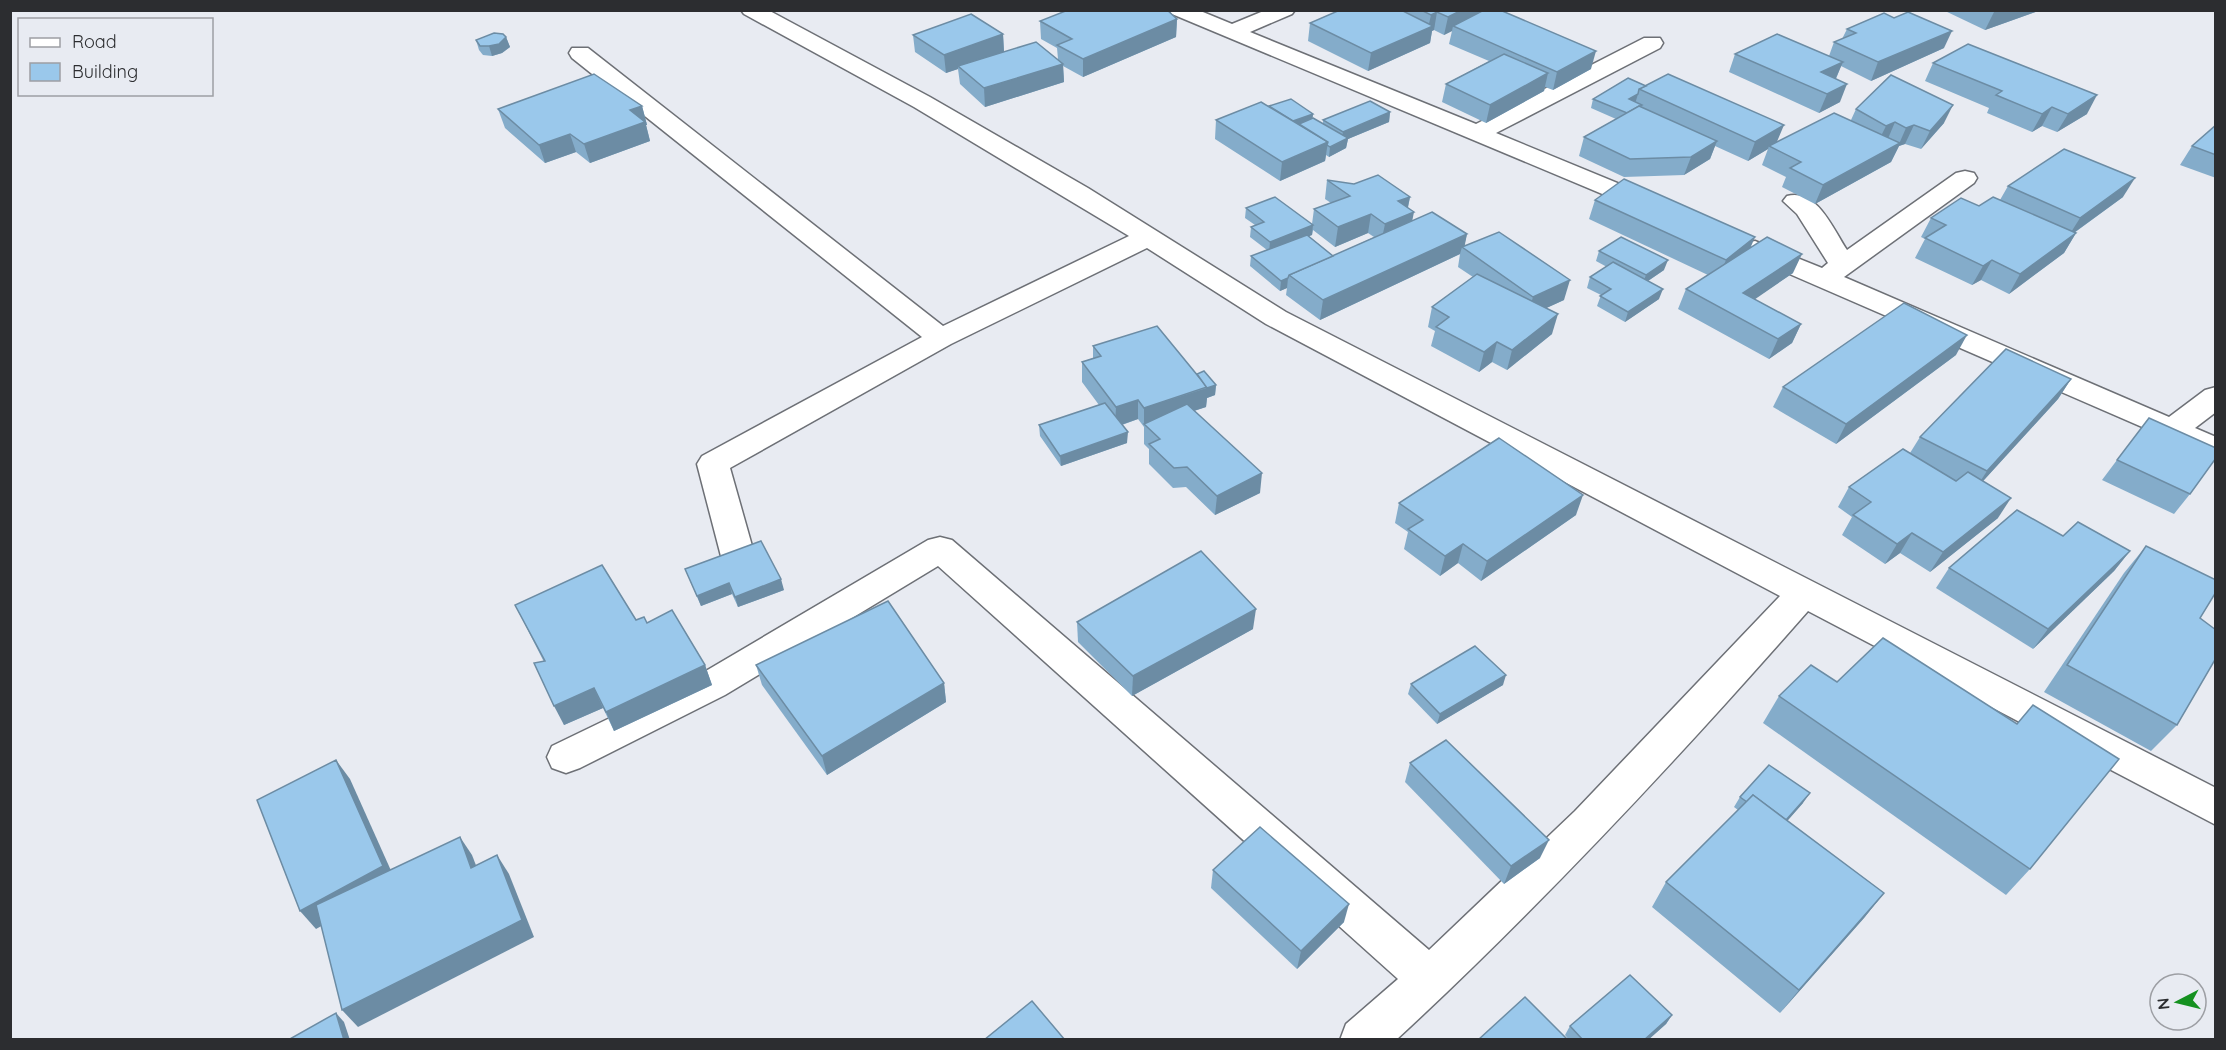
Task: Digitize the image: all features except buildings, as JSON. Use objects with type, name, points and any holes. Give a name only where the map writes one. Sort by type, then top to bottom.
[{"type":"street","points":[[751,10],[932,108],[1079,193],[1276,318],[2216,808]]},
{"type":"street","points":[[1179,10],[1678,217]]},
{"type":"street","points":[[1232,32],[1285,10]]},
{"type":"street","points":[[1477,133],[1652,43]]},
{"type":"street","points":[[580,53],[941,338]]},
{"type":"street","points":[[1833,272],[1965,178]]},
{"type":"street","points":[[1796,201],[1807,209],[1833,272]]},
{"type":"street","points":[[881,371],[941,338],[1148,237]]},
{"type":"street","points":[[1728,238],[1833,272],[2216,449]]},
{"type":"street","points":[[739,560],[713,464],[941,338]]},
{"type":"street","points":[[2172,430],[2216,397]]},
{"type":"street","points":[[566,757],[712,685],[940,549],[1430,980]]},
{"type":"street","points":[[1362,1040],[1430,980],[1685,726],[1803,594]]}]
